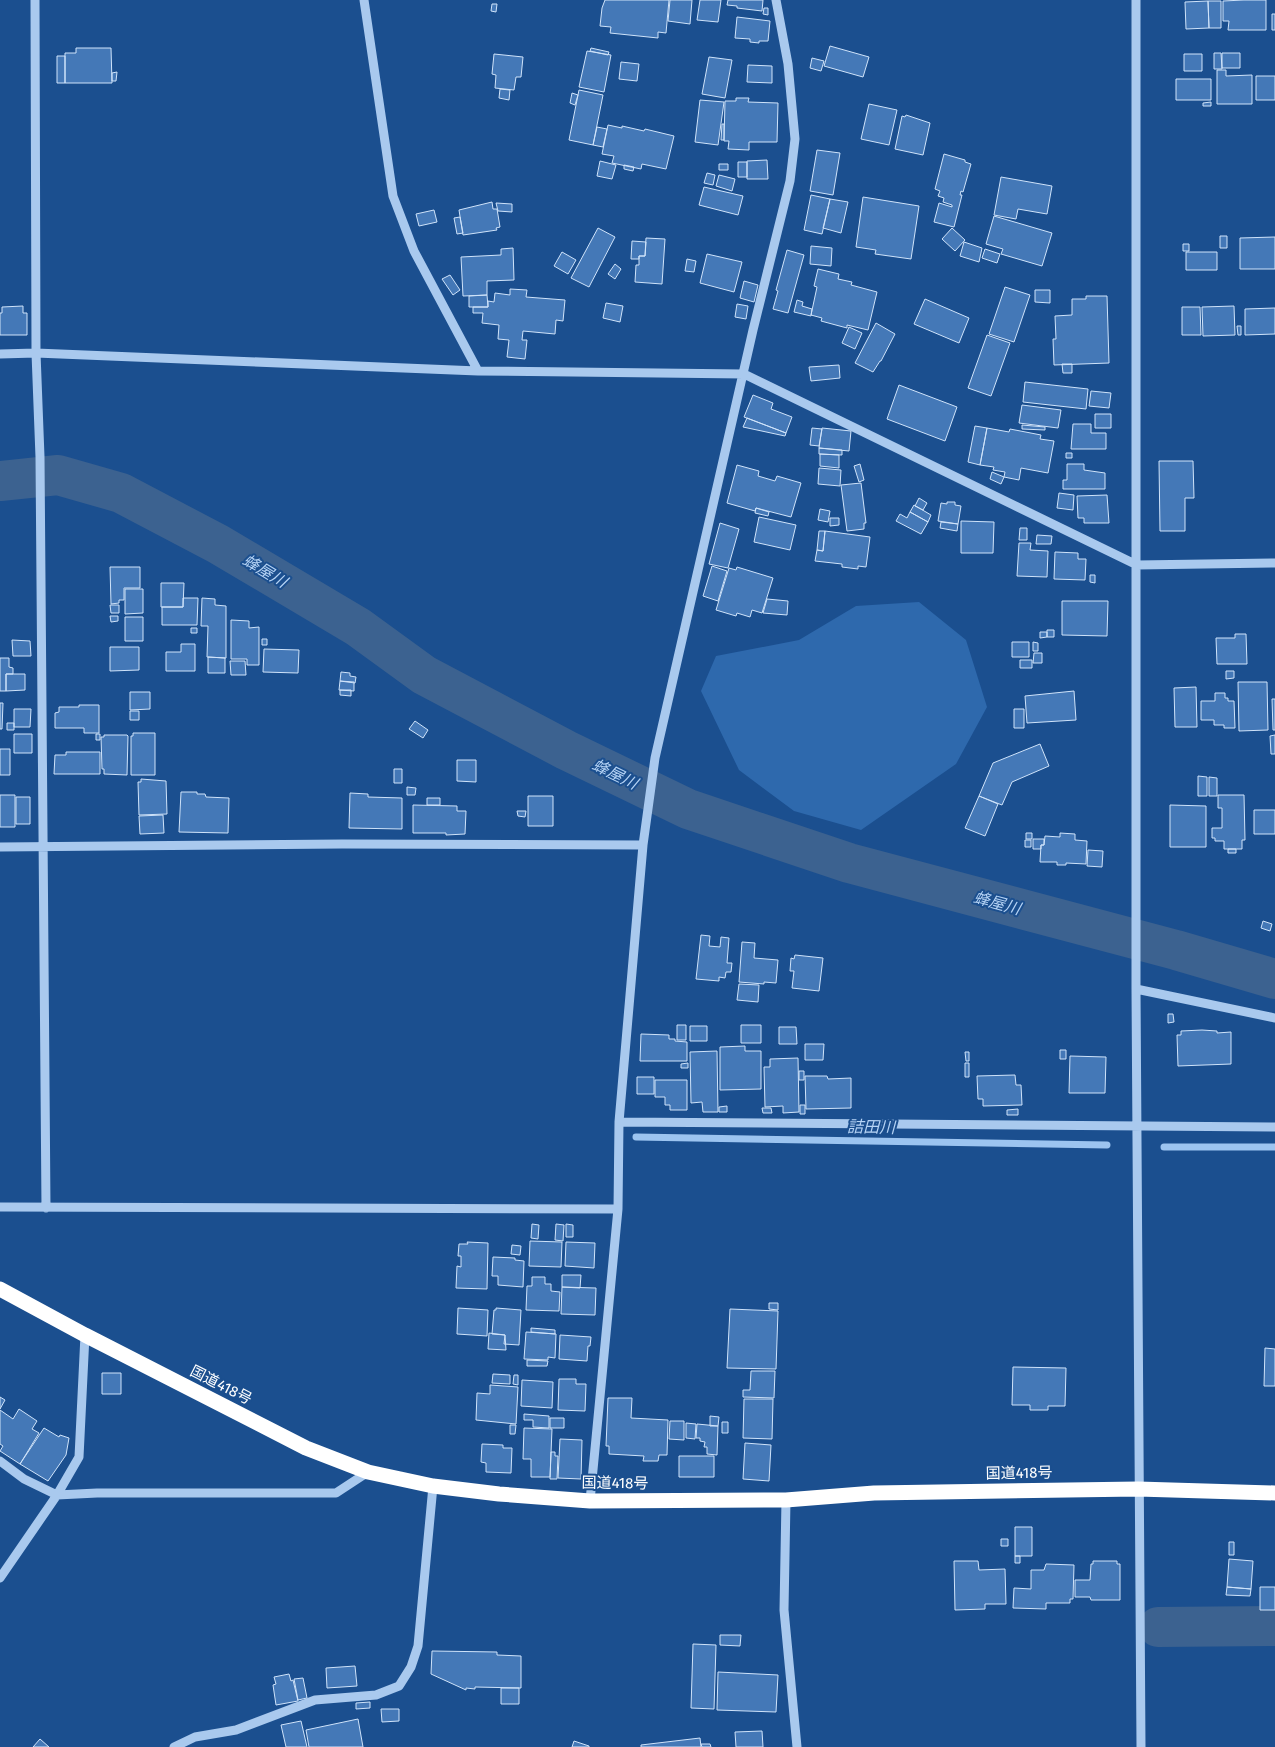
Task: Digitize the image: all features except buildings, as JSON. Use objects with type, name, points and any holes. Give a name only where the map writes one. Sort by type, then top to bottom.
[{"type":"highway","name":"国道418号","points":[[0,1289],[85,1335],[306,1448],[368,1472],[433,1486],[499,1494],[590,1501],[786,1500],[874,1493],[1138,1489],[1275,1493]]},
{"type":"street","points":[[35,0],[36,354],[40,457],[46,1208]]},
{"type":"street","points":[[364,0],[393,196],[414,251],[478,371]]},
{"type":"street","points":[[590,1501],[618,1209],[619,1122],[644,845],[654,758],[790,181],[795,139],[788,64],[776,0]]},
{"type":"street","points":[[1136,0],[1136,989],[1141,1747]]},
{"type":"street","points":[[0,354],[478,371],[744,374],[1136,565],[1275,563]]},
{"type":"street","points":[[0,847],[332,844],[644,845]]},
{"type":"street","points":[[1136,989],[1275,1018]]},
{"type":"street","points":[[619,1122],[1275,1127]]},
{"type":"street","points":[[0,1207],[618,1209]]},
{"type":"street","points":[[0,1578],[57,1495],[79,1457],[85,1335]]},
{"type":"street","points":[[0,1461],[24,1479],[57,1495],[97,1492],[336,1494],[368,1472]]},
{"type":"street","points":[[174,1747],[195,1737],[236,1730],[315,1700],[376,1695],[399,1686],[410,1667],[418,1646],[433,1486]]},
{"type":"street","points":[[786,1500],[784,1610],[797,1747]]},
{"type":"shaded area","points":[[919,602],[966,640],[987,707],[956,764],[861,830],[794,811],[739,770],[701,691],[716,656],[799,640],[856,606]]},
{"type":"waterway","name":"蜂屋川","points":[[0,481],[58,475],[121,493],[218,544],[358,627],[424,675],[566,750],[688,809],[849,863],[1176,950],[1275,979]]},
{"type":"waterway","name":"詰田川","points":[[636,1137],[1107,1145]]},
{"type":"waterway","name":"詰田川","points":[[1164,1147],[1275,1147]]},
{"type":"waterway","points":[[1158,1627],[1275,1626]]}]
